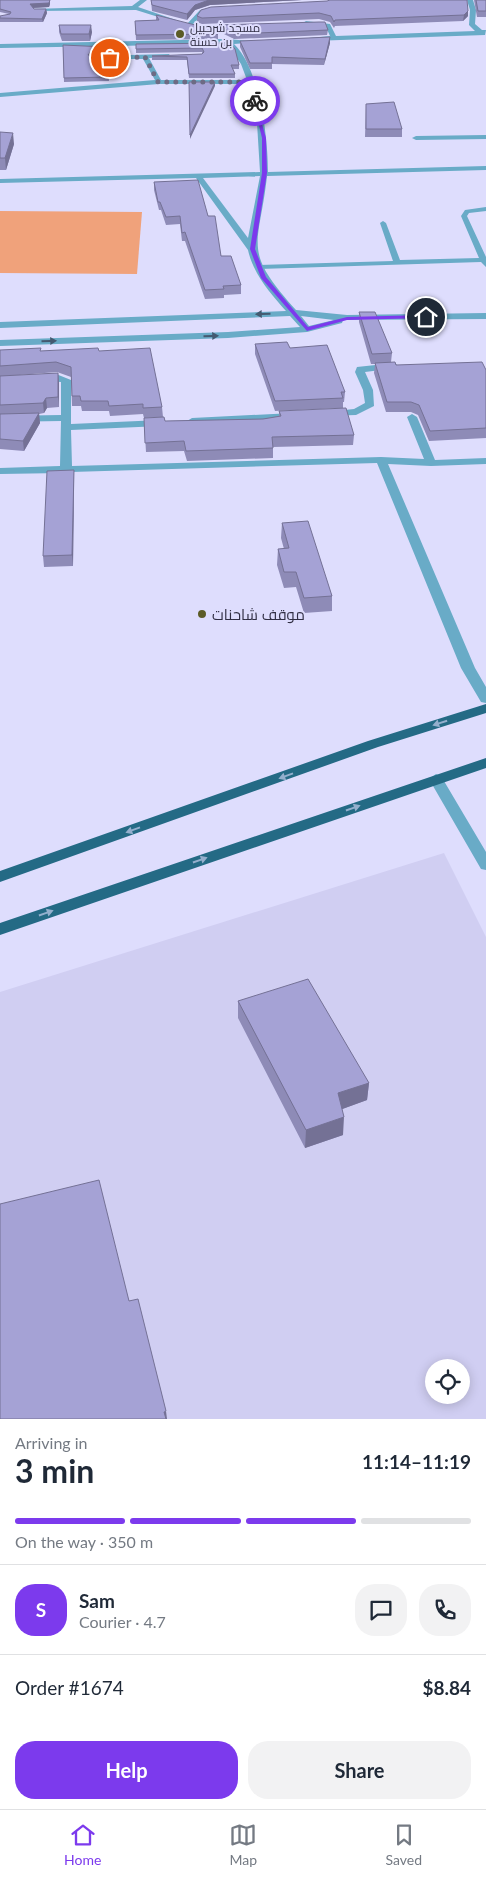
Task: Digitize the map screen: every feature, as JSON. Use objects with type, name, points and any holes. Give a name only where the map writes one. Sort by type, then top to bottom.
[{"type":"highway","points":[[0,877],[373,744],[486,708]]},
{"type":"highway","points":[[0,929],[486,763]]},
{"type":"street","points":[[136,8],[135,6],[144,0]]},
{"type":"street","points":[[190,24],[202,11],[221,8],[219,0]]},
{"type":"street","points":[[470,0],[473,10],[472,25],[484,32],[486,39]]},
{"type":"street","points":[[35,9],[136,8],[152,15],[198,27],[236,46],[244,60],[264,138],[264,173],[252,249]]},
{"type":"street","points":[[300,24],[325,23],[328,25],[334,38]]},
{"type":"street","points":[[198,27],[246,26]]},
{"type":"street","points":[[306,40],[484,32]]},
{"type":"street","points":[[0,46],[269,41]]},
{"type":"street","points":[[92,58],[182,56]]},
{"type":"street","points":[[145,57],[158,82]]},
{"type":"street","points":[[0,95],[158,82],[250,82]]},
{"type":"street","points":[[416,138],[486,137]]},
{"type":"street","points":[[0,181],[81,181],[264,173],[486,168]]},
{"type":"street","points":[[198,176],[252,249],[263,277],[307,329]]},
{"type":"street","points":[[0,325],[294,313],[347,318],[486,316]]},
{"type":"street","points":[[0,343],[228,335],[307,329],[347,318]]},
{"type":"street","points":[[0,419],[67,423],[356,412],[370,404],[368,390],[360,372],[364,368],[410,366]]},
{"type":"street","points":[[28,379],[56,377],[66,380],[66,471]]},
{"type":"street","points":[[412,417],[431,463]]},
{"type":"street","points":[[381,460],[468,668],[486,698]]},
{"type":"street","points":[[0,471],[66,471],[381,460],[431,463],[486,460]]},
{"type":"street","points":[[436,779],[486,865]]},
{"type":"lane","points":[[259,267],[397,263],[485,263],[464,219],[464,212],[486,208]]},
{"type":"lane","points":[[383,223],[397,263]]},
{"type":"shaded area","points":[[0,211],[142,212],[137,274],[0,273]]},
{"type":"shaded area","points":[[444,853],[486,937],[486,1419],[0,1419],[0,992]]},
{"type":"building","points":[[0,0],[50,0],[49,3],[30,4],[34,9],[46,9],[42,19],[0,18],[0,16],[10,14],[11,12],[0,9]]},
{"type":"building","points":[[151,0],[209,0],[195,5],[187,14],[152,5]]},
{"type":"building","points":[[330,0],[467,0],[468,11],[464,15],[335,20],[334,22],[331,16],[319,13],[202,18],[197,16],[201,10],[211,7]]},
{"type":"building","points":[[476,0],[486,0],[486,11],[478,11]]},
{"type":"building","points":[[156,15],[203,27],[218,34],[136,35],[135,21],[159,20]]},
{"type":"building","points":[[325,22],[328,30],[234,34],[218,25]]},
{"type":"building","points":[[59,25],[91,25],[89,34],[61,34]]},
{"type":"building","points":[[330,37],[325,59],[272,57],[272,63],[250,63],[240,41]]},
{"type":"building","points":[[230,43],[235,49],[239,65],[231,65],[235,74],[189,74],[187,57],[152,56],[202,54],[204,52],[202,48],[136,49],[136,44]]},
{"type":"building","points":[[63,45],[106,47],[106,50],[92,50],[88,55],[107,57],[108,77],[64,78]]},
{"type":"building","points":[[189,82],[215,82],[190,135]]},
{"type":"building","points":[[394,102],[402,129],[366,129],[366,104]]},
{"type":"building","points":[[0,132],[13,133],[5,158],[0,158]]},
{"type":"building","points":[[198,180],[208,216],[215,216],[221,256],[231,256],[241,285],[223,286],[224,289],[205,290],[185,232],[182,233],[180,216],[166,217],[160,202],[158,202],[154,182]]},
{"type":"building","points":[[359,312],[375,312],[392,353],[372,354]]},
{"type":"building","points":[[287,342],[290,348],[327,345],[345,392],[341,392],[343,398],[275,401],[255,344]]},
{"type":"building","points":[[41,348],[40,351],[98,348],[99,351],[150,348],[162,407],[143,408],[143,404],[109,406],[108,401],[81,401],[80,396],[72,396],[71,367],[56,362],[0,366],[0,350]]},
{"type":"building","points":[[395,362],[396,365],[482,362],[486,370],[486,428],[430,431],[419,405],[411,402],[387,402],[375,363]]},
{"type":"building","points":[[58,373],[58,397],[46,398],[43,403],[0,405],[0,376]]},
{"type":"building","points":[[346,408],[354,435],[272,437],[273,448],[186,451],[184,441],[145,443],[144,418],[164,417],[165,421],[263,419],[281,416],[279,411]]},
{"type":"building","points":[[39,413],[23,441],[0,439],[0,414]]},
{"type":"building","points":[[74,470],[72,555],[43,556],[47,471]]},
{"type":"building","points":[[308,521],[332,596],[304,598],[296,572],[284,572],[278,549],[289,548],[282,523]]},
{"type":"building","points":[[308,979],[369,1083],[338,1093],[344,1117],[306,1130],[238,1001]]},
{"type":"building","points":[[99,1180],[129,1301],[138,1299],[166,1411],[164,1412],[166,1419],[0,1419],[0,1204]]},
{"type":"way so far","points":[[110,58],[145,57],[158,82],[250,82],[255,101]]},
{"type":"place","name":"مسجد شرحبيل بن حسنة","points":[[180,34]]},
{"type":"place","name":"موقف شاحنات","points":[[202,614]]},
{"type":"route","points":[[255,101],[264,138],[264,173],[252,249],[263,277],[307,329],[347,318],[426,317]]}]
